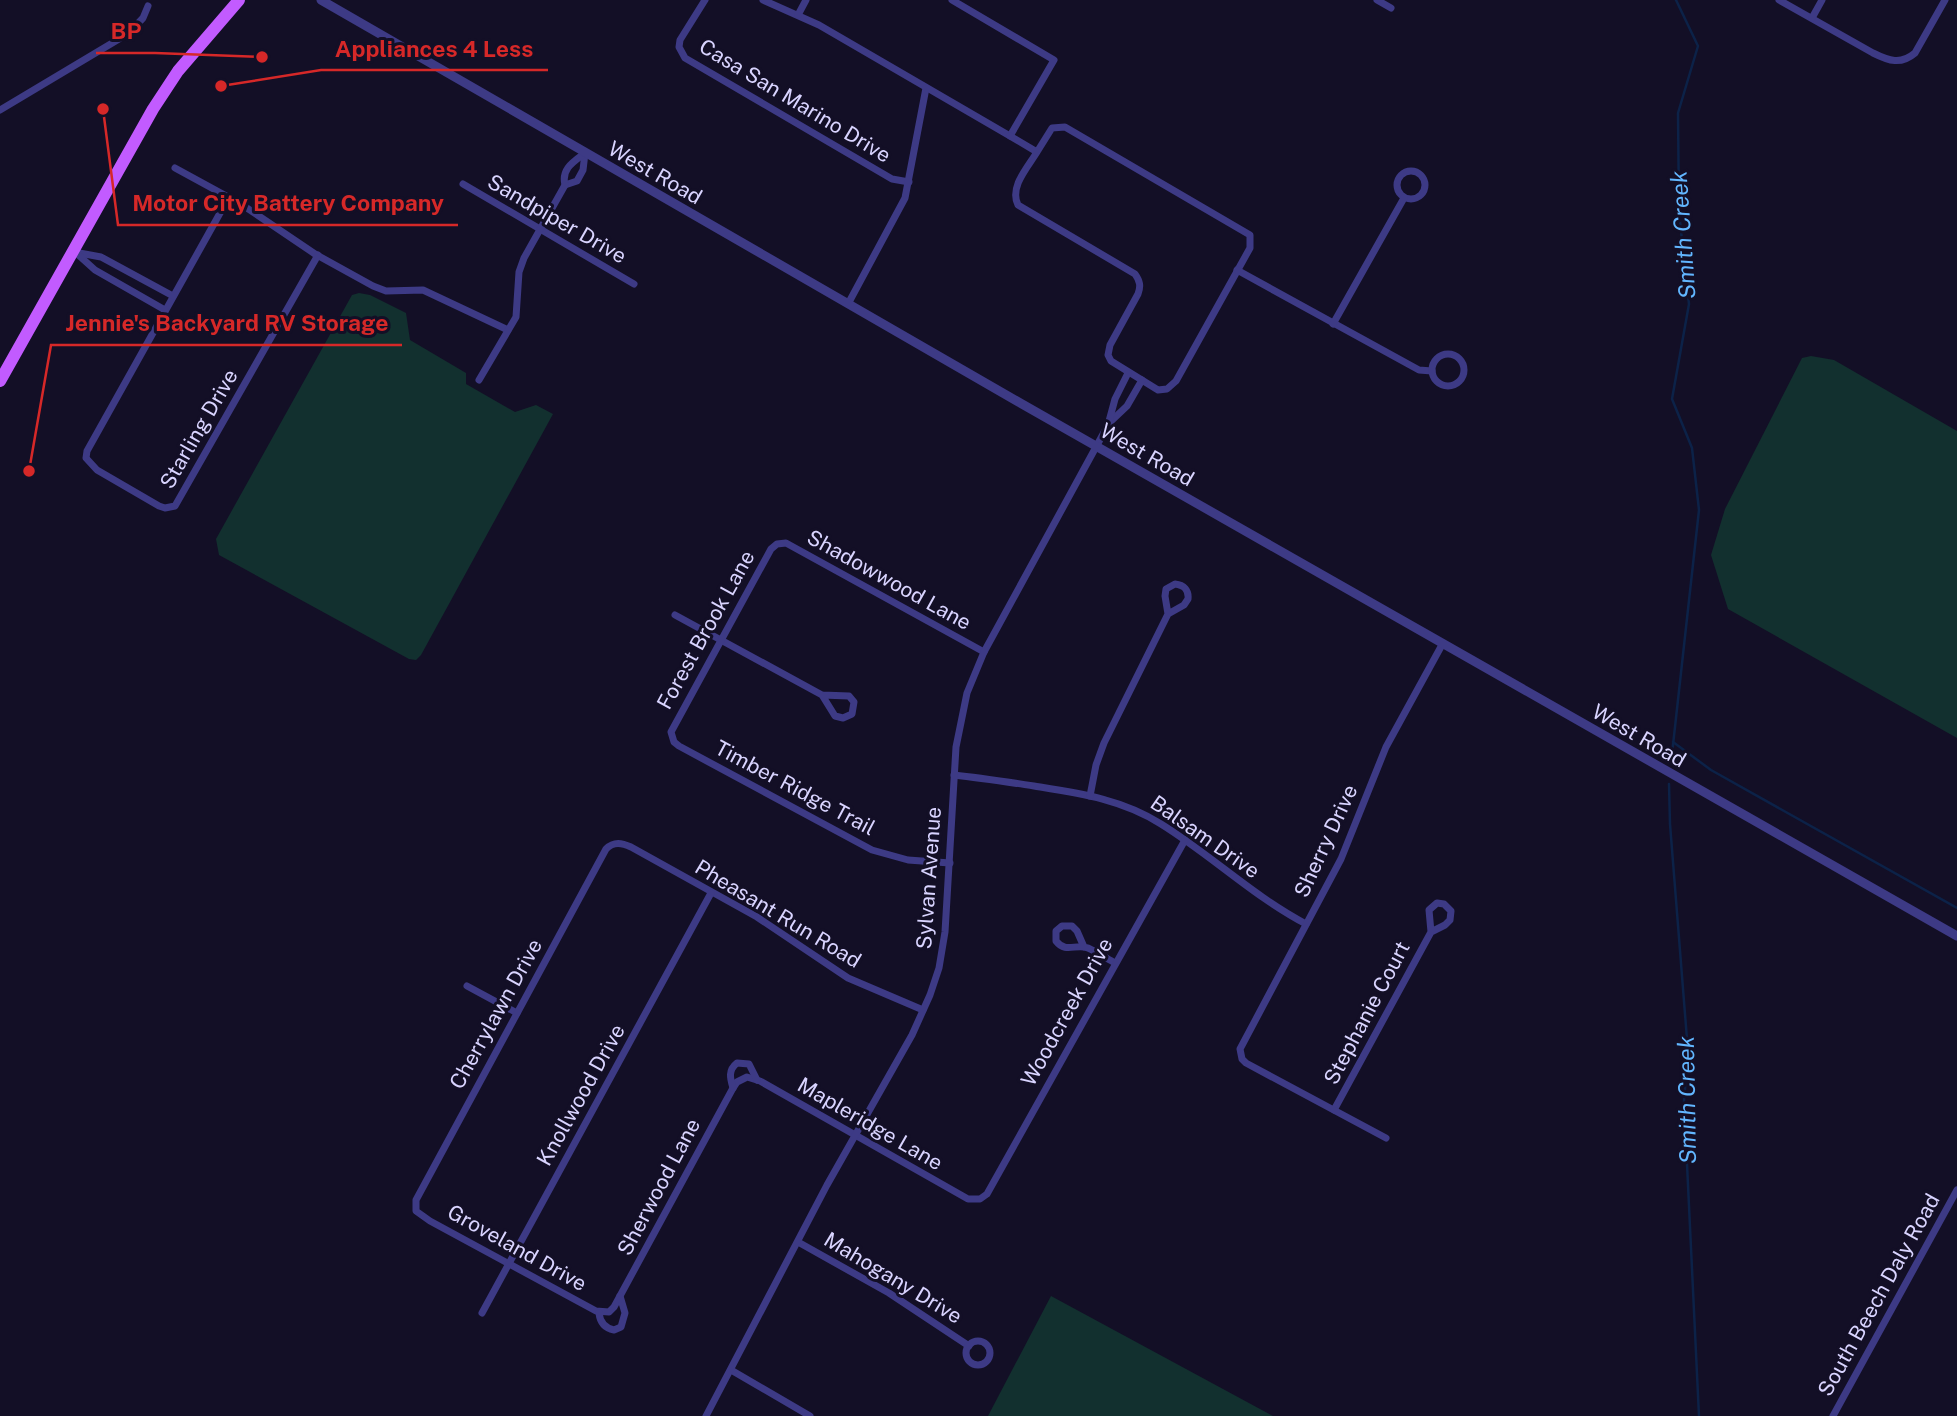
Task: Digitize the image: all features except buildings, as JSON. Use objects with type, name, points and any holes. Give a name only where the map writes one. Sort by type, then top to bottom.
[{"type":"main road","points":[[0,381],[168,86],[210,31],[239,0]]},
{"type":"street","name":"West Road","points":[[321,0],[848,304],[1957,936]]},
{"type":"street","name":"Casa San Marino Drive","points":[[705,0],[680,40],[679,47],[685,58],[892,179],[909,183]]},
{"type":"street","points":[[763,0],[798,15],[1037,152]]},
{"type":"street","points":[[798,15],[806,0]]},
{"type":"street","points":[[953,0],[1054,60],[1010,136]]},
{"type":"street","points":[[1377,0],[1391,8]]},
{"type":"street","points":[[1779,0],[1887,60],[1904,60],[1918,49],[1945,0]]},
{"type":"street","points":[[1812,18],[1822,0]]},
{"type":"street","points":[[0,110],[129,33],[143,18],[148,6]]},
{"type":"street","name":"Casa San Marino Drive","points":[[848,304],[901,208],[909,183],[926,88]]},
{"type":"street","points":[[1065,127],[1244,229],[1250,235],[1251,243],[1237,270],[1174,384],[1167,389],[1158,390],[1111,361],[1108,350],[1138,294],[1140,281],[1135,274],[1018,205],[1014,191],[1037,152],[1052,128],[1065,127]]},
{"type":"street","points":[[565,185],[577,181],[583,170],[585,153]]},
{"type":"street","points":[[480,380],[516,317],[521,264],[565,185],[567,168],[585,153]]},
{"type":"street","points":[[175,168],[229,197],[318,255],[386,291],[423,290],[508,330]]},
{"type":"street","points":[[1410,171],[1420,174],[1426,186],[1422,195],[1414,200],[1404,198],[1396,187],[1398,178],[1410,171]]},
{"type":"street","name":"Sandpiper Drive","points":[[463,184],[634,284]]},
{"type":"street","points":[[74,252],[95,270],[165,310],[229,197]]},
{"type":"street","points":[[1333,324],[1404,198]]},
{"type":"street","points":[[74,252],[101,257],[173,296]]},
{"type":"street","name":"Starling Drive","points":[[165,310],[88,448],[86,458],[97,470],[159,506],[169,508],[178,502],[318,255]]},
{"type":"street","points":[[1237,270],[1419,370],[1432,371]]},
{"type":"street","points":[[1447,354],[1460,360],[1464,370],[1460,380],[1451,385],[1440,384],[1432,371],[1435,362],[1447,354]]},
{"type":"street","points":[[1108,425],[1115,399],[1128,373]]},
{"type":"street","points":[[1108,425],[1128,406],[1142,380]]},
{"type":"street","name":"Sylvan Avenue","points":[[706,1416],[827,1185],[923,1010],[935,981],[942,954],[954,775],[962,710],[984,652],[1108,425]]},
{"type":"street","name":"Shadowwood Lane","points":[[777,544],[786,544],[984,652]]},
{"type":"street","name":"Forest Brook Lane","points":[[671,737],[673,726],[771,549],[777,544]]},
{"type":"street","points":[[1090,796],[1096,765],[1104,743],[1168,614]]},
{"type":"street","points":[[676,615],[822,695],[849,696],[854,702],[852,714],[843,718],[835,716],[822,695]]},
{"type":"street","name":"Sherry Drive","points":[[1334,1111],[1246,1063],[1240,1054],[1242,1043],[1345,851],[1386,747],[1443,643]]},
{"type":"street","name":"Timber Ridge Trail","points":[[671,737],[679,746],[864,846],[908,860],[950,863]]},
{"type":"street","name":"Balsam Drive","points":[[954,775],[1090,796],[1131,808],[1162,824],[1265,901],[1306,924]]},
{"type":"street","name":"Woodcreek Drive","points":[[980,1199],[987,1194],[1185,840]]},
{"type":"street","name":"Pheasant Run Road","points":[[617,843],[631,847],[765,922],[848,978],[923,1010]]},
{"type":"street","name":"Cherrylawn Drive","points":[[415,1208],[416,1200],[606,849],[617,843]]},
{"type":"street","name":"Knollwood Drive","points":[[482,1314],[711,892]]},
{"type":"street","name":"Stephanie Court","points":[[1334,1111],[1431,932]]},
{"type":"street","points":[[1084,947],[1115,963]]},
{"type":"street","points":[[467,986],[517,1013]]},
{"type":"street","points":[[733,1088],[730,1074],[731,1068],[737,1063],[749,1064],[757,1080]]},
{"type":"street","name":"Mapleridge Lane","points":[[744,1077],[757,1080],[968,1199],[980,1199]]},
{"type":"street","name":"Sherwood Lane","points":[[603,1313],[614,1307],[733,1088],[744,1077]]},
{"type":"street","points":[[1334,1111],[1386,1138]]},
{"type":"street","name":"South Beech Daly Road","points":[[1833,1416],[1957,1190]]},
{"type":"street","name":"Groveland Drive","points":[[415,1208],[430,1221],[603,1313],[601,1322],[614,1330],[621,1327],[625,1312],[620,1296]]},
{"type":"street","name":"Mahogany Drive","points":[[799,1242],[890,1293],[969,1346]]},
{"type":"street","points":[[731,1370],[810,1416]]},
{"type":"green space","points":[[352,295],[370,295],[406,313],[410,340],[466,373],[466,384],[515,412],[536,405],[553,414],[416,660],[409,659],[219,555],[216,539]]},
{"type":"green space","points":[[1811,356],[1834,360],[1957,431],[1957,738],[1728,609],[1711,555],[1725,509],[1802,358]]},
{"type":"green space","points":[[1051,1296],[1273,1416],[988,1416]]},
{"type":"waterway","name":"Smith Creek","points":[[1671,763],[1699,510],[1692,448],[1672,399],[1689,304],[1679,213],[1678,113],[1698,46],[1676,0]]},
{"type":"waterway","points":[[1673,742],[1711,770],[1957,908]]},
{"type":"waterway","name":"Smith Creek","points":[[1669,784],[1688,1052],[1684,1101],[1699,1416]]},
{"type":"place","name":"BP","points":[[262,57]]},
{"type":"place","name":"Appliances 4 Less","points":[[221,86]]},
{"type":"place","name":"Motor City Battery Company","points":[[103,109]]},
{"type":"place","name":"Jennie's Backyard RV Storage","points":[[29,471]]}]
